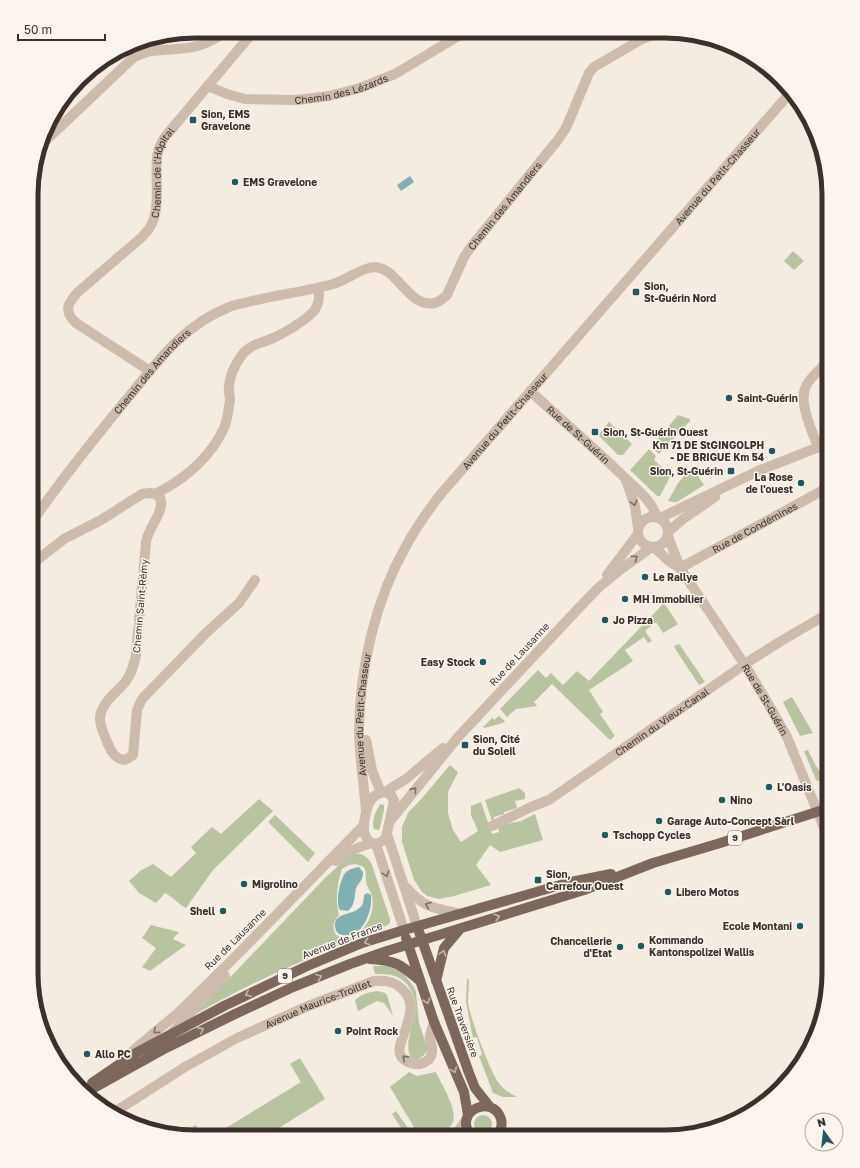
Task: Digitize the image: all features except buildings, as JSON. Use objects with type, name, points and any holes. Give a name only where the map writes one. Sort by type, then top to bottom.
[{"type":"main road","name":"Avenue de France","points":[[90,1090],[166,1048],[233,1015],[286,990],[366,958],[584,890],[635,870],[822,810]]},
{"type":"main road","name":"Avenue de France","points":[[87,1087],[118,1064],[170,1034],[305,967],[362,943],[571,882],[635,870]]},
{"type":"main road","name":"Rue Traversière","points":[[417,926],[475,1088],[490,1107],[498,1113],[501,1121],[500,1130]]},
{"type":"main road","points":[[436,981],[444,948],[460,929]]},
{"type":"main road","points":[[404,930],[434,1022],[464,1092],[467,1130]]},
{"type":"main road","points":[[366,958],[388,960],[402,966],[420,981]]},
{"type":"main road","points":[[467,1118],[476,1108],[480,1106],[490,1107]]},
{"type":"street","points":[[50,136],[134,57],[151,51],[200,46],[211,42],[216,38]]},
{"type":"street","name":"Chemin de l'Hôpital","points":[[150,371],[81,327],[70,318],[68,310],[70,302],[78,292],[142,237],[150,227],[154,218],[157,196],[158,148],[164,138],[248,38]]},
{"type":"street","name":"Chemin des Lézards","points":[[208,86],[227,94],[245,99],[297,100],[329,96],[360,88],[394,74],[455,38]]},
{"type":"street","name":"Chemin des Amandiers","points":[[38,514],[76,461],[165,352],[190,329],[227,307],[334,284],[368,268],[376,267],[390,273],[416,299],[422,302],[430,304],[444,299],[464,257],[471,247],[558,141],[566,128],[589,73],[594,66],[645,38]]},
{"type":"street","name":"Avenue du Petit-Chasseur","points":[[366,811],[359,729],[364,667],[378,610],[393,571],[405,548],[426,513],[440,495],[676,225],[787,95]]},
{"type":"street","points":[[38,559],[64,539],[101,520],[142,494],[149,492],[155,494],[170,487],[191,471],[210,451],[225,427],[230,398],[228,386],[236,365],[243,354],[255,344],[272,339],[292,328],[314,310],[320,295],[318,288]]},
{"type":"street","points":[[818,447],[804,404],[804,394],[806,385],[822,368]]},
{"type":"street","name":"Rue de St-Guérin","points":[[530,391],[638,490],[657,515]]},
{"type":"street","points":[[733,483],[683,519],[668,534],[662,544],[653,547],[642,543],[638,531],[642,521],[645,519],[657,515],[660,511],[673,511],[771,465],[822,445]]},
{"type":"street","name":"Rue de St-Guérin","points":[[626,480],[635,506],[638,531]]},
{"type":"street","name":"Rue de Condémines","points":[[680,568],[822,491]]},
{"type":"street","name":"Chemin Saint-Rémy","points":[[155,494],[160,497],[162,502],[158,516],[149,532],[146,542],[134,664],[127,679],[105,704],[100,719],[110,749],[117,758],[125,760],[133,755],[137,710],[142,700],[206,633],[239,603],[255,580]]},
{"type":"street","points":[[657,515],[666,524],[668,534]]},
{"type":"street","name":"Rue de Lausanne","points":[[598,588],[638,531]]},
{"type":"street","name":"Rue de St-Guérin","points":[[668,534],[680,568],[744,665],[787,737],[822,824]]},
{"type":"street","name":"Rue de St-Guérin","points":[[653,547],[670,562],[680,568]]},
{"type":"street","name":"Rue de Lausanne","points":[[390,821],[459,736],[598,588],[634,558],[653,547]]},
{"type":"street","name":"Chemin du Vieux-Canal","points":[[492,826],[549,800],[744,665],[822,617]]},
{"type":"street","points":[[361,710],[372,770],[383,793],[391,796],[394,800],[387,834],[383,841],[374,844]]},
{"type":"street","name":"Rue de Lausanne","points":[[366,811],[370,800],[375,795],[383,793],[406,779],[459,736]]},
{"type":"street","points":[[366,811],[364,825],[365,836],[374,844],[404,930]]},
{"type":"street","name":"Rue de Lausanne","points":[[118,1064],[188,1003],[236,957],[364,825]]},
{"type":"street","points":[[387,834],[417,926]]},
{"type":"street","name":"Rue de Lausanne","points":[[135,1065],[170,1034],[337,860],[352,850],[374,844]]},
{"type":"street","points":[[404,883],[414,896],[426,906],[461,914]]},
{"type":"street","name":"Avenue Maurice-Troillet","points":[[117,1110],[185,1066],[237,1038],[308,1006],[374,982],[385,980],[398,985],[407,994],[411,1014],[399,1047],[402,1058],[412,1064],[421,1064],[428,1061],[432,1054],[430,1036],[434,1022]]},
{"type":"street","points":[[459,1130],[467,1118]]},
{"type":"green space","points":[[793,251],[804,261],[794,270],[784,261]]},
{"type":"green space","points":[[678,415],[690,419],[690,421],[659,454],[651,447]]},
{"type":"green space","points":[[609,422],[632,444],[623,455],[618,455],[598,435]]},
{"type":"green space","points":[[649,449],[656,456],[654,460],[671,475],[660,496],[657,496],[630,470]]},
{"type":"green space","points":[[692,467],[704,485],[677,502],[668,501],[678,483]]},
{"type":"green space","points":[[664,603],[678,624],[663,633],[656,622],[646,630],[646,633],[652,641],[648,643],[644,637],[625,650],[633,661],[589,690],[603,712],[600,714],[615,736],[610,740],[552,684],[534,702],[537,706],[516,709],[507,717],[500,709],[538,670],[546,678],[551,673],[563,685],[577,671],[589,681]]},
{"type":"green space","points":[[678,644],[705,682],[699,685],[674,647]]},
{"type":"green space","points":[[792,697],[813,733],[800,736],[783,702]]},
{"type":"green space","points":[[499,716],[505,721],[503,723],[483,727],[492,718],[494,720]]},
{"type":"green space","points":[[808,750],[816,766],[822,774],[822,782],[816,780],[804,751]]},
{"type":"green space","points":[[450,765],[458,772],[448,792],[448,813],[453,830],[461,842],[478,831],[471,815],[471,806],[481,802],[492,834],[499,832],[498,826],[521,821],[535,814],[543,840],[500,852],[490,845],[476,865],[491,885],[439,899],[427,896],[422,892],[414,880],[402,842],[402,827],[408,813]]},
{"type":"green space","points":[[519,788],[525,793],[525,799],[515,801],[517,808],[494,817],[494,820],[492,821],[485,800]]},
{"type":"green space","points":[[259,799],[273,811],[213,870],[186,908],[165,893],[156,903],[139,893],[129,881],[140,871],[153,864],[171,877],[196,853],[191,847],[212,827],[221,834]]},
{"type":"green space","points":[[380,804],[384,805],[384,810],[379,830],[374,829],[373,823]]},
{"type":"green space","points":[[275,815],[315,853],[308,862],[268,822]]},
{"type":"green space","points":[[361,854],[371,862],[390,923],[268,977],[199,1012],[199,1010],[325,878],[349,856]],"holes":[[[356,864],[364,867],[366,881],[373,903],[370,916],[363,929],[358,933],[352,937],[340,937],[335,933],[334,925],[336,918],[339,915],[337,892],[342,869],[349,865]]]},
{"type":"green space","points":[[151,925],[179,932],[173,939],[186,945],[150,971],[142,967],[156,948],[142,938]]},
{"type":"green space","points":[[373,966],[388,966],[395,968],[403,973],[414,987],[416,992],[419,1023],[428,1049],[421,1058],[415,1060],[412,1059],[408,1048],[416,1007],[410,989],[407,984],[397,977],[385,974],[375,974]]},
{"type":"green space","points":[[467,978],[469,980],[469,1009],[485,1055],[498,1082],[506,1091],[517,1097],[503,1097],[493,1093],[479,1056],[482,1055],[477,1037],[473,1038],[466,1002]]},
{"type":"green space","points":[[378,991],[387,995],[393,1016],[384,1003],[377,1001],[358,1011],[355,1000],[365,994]]},
{"type":"green space","points":[[300,1058],[325,1099],[276,1130],[223,1130],[301,1082],[290,1064]]},
{"type":"green space","points":[[409,1072],[417,1076],[436,1072],[445,1089],[453,1111],[454,1117],[451,1126],[445,1130],[415,1129],[390,1087]]},
{"type":"green space","points":[[396,1111],[409,1130],[403,1130],[392,1114]]},
{"type":"green space","points":[[479,1115],[487,1115],[492,1120],[491,1130],[475,1130],[474,1128],[474,1120]]},
{"type":"green space","points":[[196,1125],[199,1130],[195,1130],[187,1130]]},
{"type":"water","points":[[410,176],[414,182],[401,191],[397,185]]},
{"type":"water","points":[[359,867],[363,872],[363,877],[357,886],[353,905],[348,911],[340,910],[338,896],[342,879],[346,872]]},
{"type":"water","points":[[367,893],[371,895],[371,902],[368,917],[364,924],[354,934],[339,934],[335,926],[338,918],[360,908],[363,903],[364,895]]},
{"type":"place","name":"Sion, EMS Gravelone","points":[[193,120]]},
{"type":"place","name":"EMS Gravelone","points":[[235,182]]},
{"type":"place","name":"Sion, St-Guérin Nord","points":[[636,292]]},
{"type":"place","name":"Saint-Guérin","points":[[729,398]]},
{"type":"place","name":"Sion, St-Guérin Ouest","points":[[595,432]]},
{"type":"place","name":"Km 71 DE StGINGOLPH - DE BRIGUE Km 54","points":[[772,451]]},
{"type":"place","name":"Sion, St-Guérin","points":[[731,471]]},
{"type":"place","name":"La Rose de l'ouest","points":[[801,483]]},
{"type":"place","name":"Le Rallye","points":[[645,577]]},
{"type":"place","name":"MH Immobilier","points":[[625,599]]},
{"type":"place","name":"Jo Pizza","points":[[605,620]]},
{"type":"place","name":"Easy Stock","points":[[483,662]]},
{"type":"place","name":"Sion, Cité du Soleil","points":[[465,745]]},
{"type":"place","name":"L'Oasis","points":[[769,787]]},
{"type":"place","name":"Nino","points":[[722,800]]},
{"type":"place","name":"Garage Auto-Concept Sàrl","points":[[659,821]]},
{"type":"place","name":"Tschopp Cycles","points":[[605,835]]},
{"type":"place","name":"Sion, Carrefour Ouest","points":[[538,880]]},
{"type":"place","name":"Migrolino","points":[[244,884]]},
{"type":"place","name":"Libero Motos","points":[[668,892]]},
{"type":"place","name":"Shell","points":[[223,911]]},
{"type":"place","name":"Ecole Montani","points":[[800,926]]},
{"type":"place","name":"Kommando Kantonspolizei Wallis","points":[[641,946]]},
{"type":"place","name":"Chancellerie d'Etat","points":[[620,947]]},
{"type":"place","name":"Point Rock","points":[[338,1031]]},
{"type":"place","name":"Allo PC","points":[[87,1054]]}]
